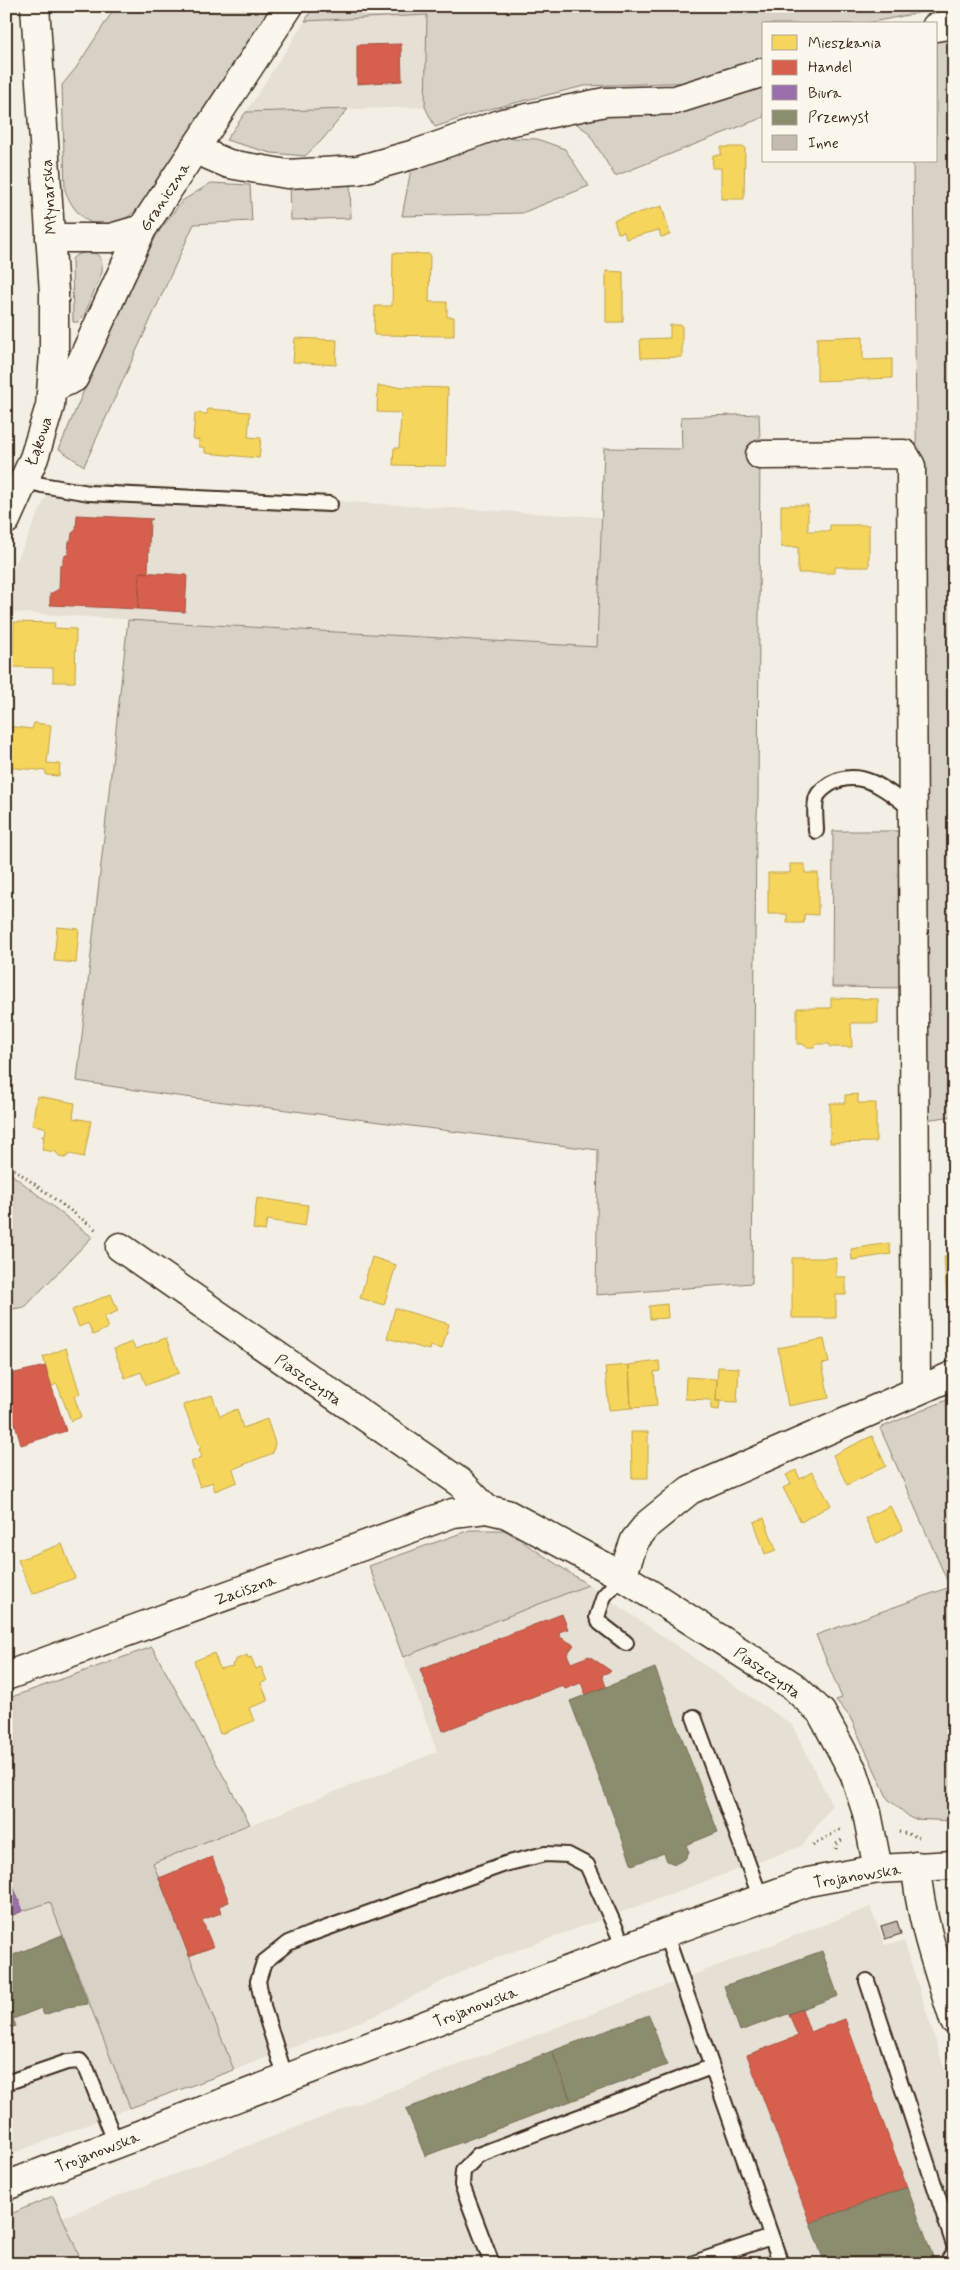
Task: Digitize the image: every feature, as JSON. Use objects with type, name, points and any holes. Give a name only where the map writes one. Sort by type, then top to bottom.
[{"type":"street","name":"Młynarska","points":[[35,6],[54,302],[52,388]]},
{"type":"street","name":"Graniczna","points":[[52,388],[74,378],[142,229],[289,6]]},
{"type":"street","points":[[938,27],[954,24]]},
{"type":"street","points":[[194,149],[229,164],[287,174],[358,170],[415,154],[503,123],[605,102],[675,100],[762,73]]},
{"type":"street","points":[[50,238],[111,238],[142,229]]},
{"type":"street","name":"Łąkowa","points":[[6,520],[34,458],[50,406],[52,388]]},
{"type":"street","points":[[760,455],[904,454],[911,466],[916,1392]]},
{"type":"street","name":"Piaszczysta","points":[[120,1247],[461,1484],[486,1509],[507,1514],[622,1576],[793,1686],[820,1712],[850,1765],[864,1801],[878,1869]]},
{"type":"street","points":[[622,1576],[634,1540],[648,1524],[690,1490],[954,1375]]},
{"type":"street","name":"Zaciszna","points":[[6,1676],[453,1513],[486,1509]]},
{"type":"street","name":"Trojanowska","points":[[6,2186],[665,1933],[808,1882],[878,1869],[954,1865]]},
{"type":"street","points":[[916,1866],[918,1898],[954,2020]]},
{"type":"lane","points":[[24,480],[89,493],[330,504]]},
{"type":"lane","points":[[816,831],[816,799],[820,792],[837,780],[848,778],[865,779],[884,787],[913,810]]},
{"type":"lane","points":[[622,1576],[604,1596],[597,1617],[600,1623],[626,1643]]},
{"type":"lane","points":[[694,1718],[761,1899]]},
{"type":"lane","points":[[286,2079],[264,2010],[258,1981],[264,1962],[288,1943],[310,1934],[505,1864],[545,1854],[568,1855],[587,1865],[625,1949]]},
{"type":"lane","points":[[665,1933],[780,2264]]},
{"type":"lane","points":[[868,1981],[954,2246]]},
{"type":"lane","points":[[6,2083],[67,2062],[80,2061],[87,2070],[116,2144]]},
{"type":"lane","points":[[492,2264],[462,2185],[463,2171],[478,2155],[711,2067]]},
{"type":"lane","points":[[691,2264],[771,2237]]},
{"type":"lane","points":[[946,2264],[954,2252]]},
{"type":"path","points":[[6,1163],[120,1247]]},
{"type":"shaded area","points":[[116,6],[272,6],[151,195],[122,221],[102,226],[88,221],[82,216],[71,204],[65,190],[62,85],[76,68]]},
{"type":"shaded area","points":[[314,6],[954,6],[872,22],[762,22],[762,58],[697,82],[584,86],[482,111],[435,127],[425,107],[427,15],[305,21]]},
{"type":"shaded area","points":[[427,15],[425,107],[246,112],[305,21]]},
{"type":"shaded area","points":[[954,35],[954,1116],[924,1120],[913,162],[938,162],[938,39]]},
{"type":"shaded area","points":[[762,82],[762,118],[615,176],[588,132],[570,119]]},
{"type":"shaded area","points":[[348,109],[322,140],[305,156],[271,153],[226,140],[246,112]]},
{"type":"shaded area","points":[[492,137],[537,139],[565,149],[589,186],[522,213],[402,216],[412,164]]},
{"type":"shaded area","points":[[211,183],[250,185],[252,221],[194,224],[84,466],[59,449],[93,369],[157,234],[182,201]]},
{"type":"shaded area","points":[[290,183],[350,183],[351,218],[291,220]]},
{"type":"shaded area","points":[[87,252],[98,255],[102,264],[102,272],[84,316],[78,322],[73,322],[72,259],[76,255]]},
{"type":"shaded area","points":[[759,414],[758,799],[756,832],[752,1283],[596,1295],[598,1150],[162,1094],[77,1081],[128,620],[597,647],[604,448],[682,449],[681,417]]},
{"type":"shaded area","points":[[54,479],[364,503],[601,517],[597,647],[6,612],[6,585]]},
{"type":"shaded area","points":[[833,831],[908,831],[908,988],[832,987]]},
{"type":"shaded area","points":[[6,1170],[92,1237],[25,1307],[6,1310]]},
{"type":"shaded area","points":[[954,1397],[954,1821],[912,1819],[888,1799],[850,1717],[836,1700],[842,1698],[816,1635],[950,1587],[880,1428]]},
{"type":"shaded area","points":[[470,1530],[505,1530],[588,1585],[403,1657],[369,1566]]},
{"type":"shaded area","points":[[588,1585],[792,1725],[832,1805],[802,1846],[471,1967],[374,2016],[234,2070],[153,1863],[437,1752],[403,1657]]},
{"type":"shaded area","points":[[152,1647],[250,1824],[153,1863],[234,2070],[130,2108],[50,1902],[23,1911],[6,1869],[6,1699]]},
{"type":"shaded area","points":[[6,1869],[23,1911],[50,1901],[130,2108],[6,2156]]},
{"type":"shaded area","points":[[870,1907],[885,1945],[904,1941],[954,2099],[954,2264],[83,2264],[63,2217]]},
{"type":"shaded area","points":[[53,2196],[83,2264],[6,2264],[6,2216]]},
{"type":"building: Mieszkania","points":[[721,147],[745,147],[744,199],[721,199],[721,168],[712,168],[713,155],[721,155]]},
{"type":"building: Mieszkania","points":[[662,206],[670,235],[661,237],[659,230],[626,239],[624,232],[618,233],[614,220]]},
{"type":"building: Mieszkania","points":[[393,253],[430,254],[429,302],[447,302],[447,317],[454,317],[454,336],[374,335],[375,306],[392,306]]},
{"type":"building: Mieszkania","points":[[606,271],[623,272],[623,322],[606,322]]},
{"type":"building: Mieszkania","points":[[670,325],[682,325],[682,357],[641,358],[640,339],[670,338]]},
{"type":"building: Mieszkania","points":[[863,336],[863,360],[892,359],[892,378],[817,381],[817,338]]},
{"type":"building: Mieszkania","points":[[295,338],[337,340],[336,365],[293,362]]},
{"type":"building: Mieszkania","points":[[378,386],[448,388],[446,466],[393,465],[394,448],[399,448],[401,413],[377,412]]},
{"type":"building: Mieszkania","points":[[208,409],[250,412],[248,437],[261,438],[259,458],[205,453],[205,447],[199,447],[199,440],[193,439],[195,413],[207,414]]},
{"type":"building: Mieszkania","points":[[781,505],[808,505],[808,531],[830,531],[830,525],[869,525],[869,567],[835,567],[835,573],[798,573],[798,547],[781,547]]},
{"type":"building: Mieszkania","points":[[14,622],[55,623],[54,628],[76,629],[75,682],[53,682],[53,668],[13,667]]},
{"type":"building: Mieszkania","points":[[34,723],[51,725],[47,763],[60,764],[59,776],[46,775],[46,771],[6,767],[6,726],[32,729]]},
{"type":"building: Mieszkania","points":[[790,864],[805,864],[805,873],[818,873],[818,915],[804,914],[804,923],[787,923],[787,914],[768,914],[768,873],[790,873]]},
{"type":"building: Mieszkania","points":[[57,927],[79,929],[76,963],[54,961]]},
{"type":"building: Mieszkania","points":[[831,998],[878,999],[878,1023],[851,1023],[852,1047],[830,1047],[830,1044],[817,1044],[814,1047],[806,1047],[803,1044],[797,1044],[797,1008],[831,1008]]},
{"type":"building: Mieszkania","points":[[858,1094],[858,1103],[876,1103],[876,1142],[830,1143],[830,1103],[845,1103],[845,1095]]},
{"type":"building: Mieszkania","points":[[37,1096],[75,1103],[73,1118],[91,1121],[84,1157],[70,1154],[65,1158],[60,1157],[56,1152],[42,1150],[44,1137],[42,1137],[45,1135],[46,1129],[32,1125]]},
{"type":"building: Mieszkania","points":[[257,1198],[308,1205],[305,1226],[267,1220],[265,1231],[253,1229]]},
{"type":"building: Mieszkania","points":[[889,1243],[891,1254],[852,1260],[851,1249]]},
{"type":"building: Mieszkania","points":[[944,1256],[954,1256],[954,1302],[947,1303]]},
{"type":"building: Mieszkania","points":[[372,1257],[396,1265],[384,1305],[360,1298]]},
{"type":"building: Mieszkania","points":[[792,1258],[836,1258],[836,1277],[846,1277],[846,1295],[836,1295],[836,1318],[792,1318]]},
{"type":"building: Mieszkania","points":[[111,1294],[118,1311],[104,1317],[108,1328],[93,1335],[88,1323],[79,1327],[72,1310]]},
{"type":"building: Mieszkania","points":[[667,1304],[668,1318],[650,1319],[649,1306]]},
{"type":"building: Mieszkania","points":[[395,1308],[449,1324],[442,1349],[430,1346],[429,1350],[387,1338]]},
{"type":"building: Mieszkania","points":[[166,1338],[179,1373],[146,1385],[141,1372],[125,1378],[114,1349],[132,1342],[135,1349]]},
{"type":"building: Mieszkania","points":[[824,1339],[829,1363],[822,1364],[829,1398],[788,1406],[778,1348]]},
{"type":"building: Mieszkania","points":[[66,1348],[80,1394],[74,1396],[81,1417],[71,1421],[57,1384],[52,1386],[43,1357]]},
{"type":"building: Mieszkania","points":[[659,1361],[660,1371],[654,1372],[657,1406],[631,1408],[629,1365]]},
{"type":"building: Mieszkania","points":[[629,1365],[631,1408],[609,1410],[605,1367]]},
{"type":"building: Mieszkania","points":[[718,1367],[739,1368],[737,1402],[716,1401]]},
{"type":"building: Mieszkania","points":[[686,1377],[717,1379],[716,1401],[720,1401],[719,1410],[711,1409],[711,1400],[685,1399]]},
{"type":"building: Mieszkania","points":[[212,1395],[220,1416],[237,1409],[243,1428],[267,1419],[275,1443],[273,1453],[233,1469],[237,1482],[215,1491],[212,1482],[200,1487],[191,1462],[202,1457],[199,1449],[201,1448],[183,1405]]},
{"type":"building: Mieszkania","points":[[631,1432],[648,1432],[648,1478],[632,1478]]},
{"type":"building: Mieszkania","points":[[872,1436],[886,1466],[847,1485],[833,1455]]},
{"type":"building: Mieszkania","points":[[796,1470],[800,1479],[812,1472],[831,1505],[801,1522],[783,1488],[791,1484],[786,1475]]},
{"type":"building: Mieszkania","points":[[890,1506],[903,1530],[877,1543],[865,1518]]},
{"type":"building: Mieszkania","points":[[764,1518],[776,1550],[765,1554],[754,1522]]},
{"type":"building: Mieszkania","points":[[62,1544],[75,1578],[32,1594],[18,1560]]},
{"type":"building: Mieszkania","points":[[214,1653],[220,1669],[233,1666],[232,1664],[236,1662],[235,1660],[247,1655],[248,1658],[251,1657],[256,1669],[261,1667],[267,1681],[261,1683],[268,1701],[249,1708],[254,1721],[220,1734],[194,1661]]},
{"type":"building: Handel","points":[[401,44],[402,81],[357,84],[357,45]]},
{"type":"building: Handel","points":[[77,515],[153,519],[150,520],[148,573],[140,572],[138,609],[50,605],[50,594],[59,589],[60,565],[63,565],[63,557],[68,554],[69,541],[71,541],[72,533],[76,530]]},
{"type":"building: Handel","points":[[140,572],[187,575],[185,612],[138,609]]},
{"type":"building: Handel","points":[[45,1366],[66,1431],[21,1445],[9,1404],[6,1405],[6,1375]]},
{"type":"building: Handel","points":[[562,1614],[568,1629],[559,1632],[560,1637],[574,1645],[567,1654],[571,1663],[589,1656],[611,1671],[602,1675],[606,1687],[586,1695],[581,1683],[565,1689],[563,1685],[443,1731],[420,1669]]},
{"type":"building: Handel","points":[[212,1857],[229,1902],[219,1906],[221,1913],[202,1920],[213,1947],[189,1956],[159,1878]]},
{"type":"building: Handel","points":[[802,2009],[810,2032],[845,2019],[907,2187],[810,2223],[747,2055],[798,2036],[789,2014]]},
{"type":"building: Biura","points":[[6,1869],[23,1911],[6,1918]]},
{"type":"building: Przemysł","points":[[655,1668],[718,1832],[686,1845],[689,1852],[685,1859],[675,1864],[667,1861],[664,1853],[632,1865],[570,1701]]},
{"type":"building: Przemysł","points":[[62,1935],[88,2004],[67,2007],[44,2015],[41,2008],[13,2019],[16,2026],[6,2030],[6,1958]]},
{"type":"building: Przemysł","points":[[822,1951],[838,1996],[740,2031],[724,1986]]},
{"type":"building: Przemysł","points":[[649,2015],[667,2065],[571,2101],[552,2051]]},
{"type":"building: Przemysł","points":[[552,2051],[571,2101],[425,2156],[406,2109]]},
{"type":"building: Przemysł","points":[[907,2187],[933,2257],[917,2264],[825,2264],[810,2223]]},
{"type":"building: Inne","points":[[897,1921],[901,1934],[885,1939],[881,1926]]}]
